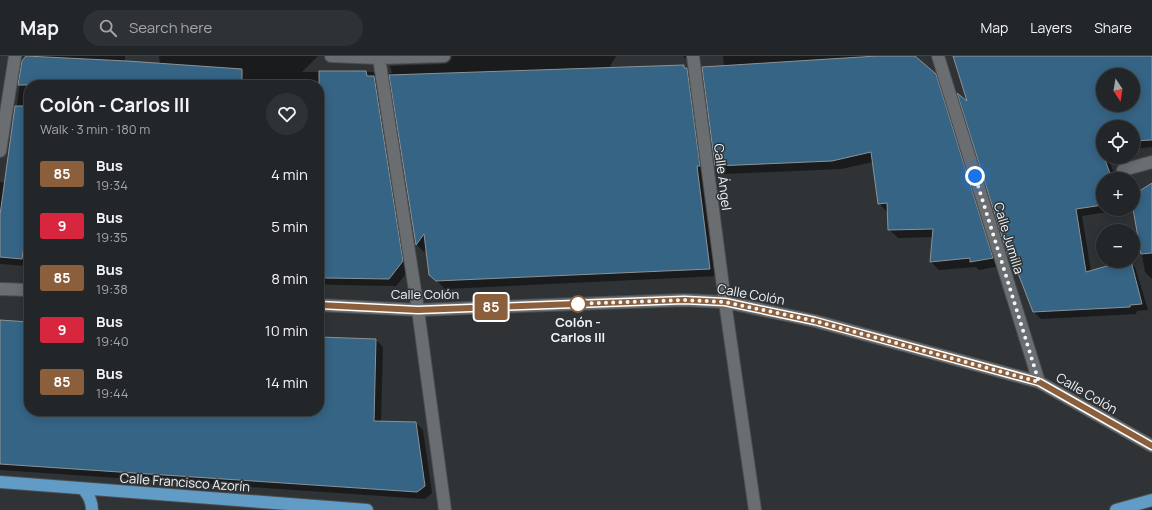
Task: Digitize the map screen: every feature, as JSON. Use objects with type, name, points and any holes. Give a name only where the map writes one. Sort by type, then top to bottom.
[{"type":"main road","name":"Calle Francisco Azorín","points":[[0,482],[368,510]]},
{"type":"main road","points":[[82,489],[87,494],[92,510]]},
{"type":"main road","points":[[1116,510],[1152,500]]},
{"type":"street","points":[[0,151],[15,56]]},
{"type":"street","points":[[331,56],[379,58],[444,56]]},
{"type":"street","name":"Calle Ángel","points":[[693,56],[725,302],[755,510]]},
{"type":"street","name":"Calle Jumilla","points":[[938,56],[1039,382]]},
{"type":"street","points":[[379,58],[418,310],[445,510]]},
{"type":"street","points":[[1123,170],[1152,162]]},
{"type":"street","points":[[0,289],[24,290]]},
{"type":"street","name":"Calle Colón","points":[[324,305],[418,310],[684,300],[725,302],[815,321],[1039,382],[1151,445]]},
{"type":"building","points":[[26,56],[242,69],[242,80],[24,80],[24,85],[18,85],[22,61]]},
{"type":"building","points":[[877,56],[915,56],[936,74],[993,258],[970,262],[970,258],[930,262],[933,229],[888,230],[887,203],[878,204],[871,152],[832,161],[715,166],[702,67]]},
{"type":"building","points":[[953,56],[1152,56],[1152,140],[1140,141],[1140,120],[1096,120],[1096,164],[1107,164],[1109,172],[1096,172],[1096,206],[1076,209],[1086,272],[1100,268],[1133,268],[1142,304],[1130,305],[1130,307],[1033,312],[1011,255],[1008,256],[957,93],[967,101]]},
{"type":"building","points":[[684,65],[684,68],[687,68],[700,166],[697,166],[710,269],[436,281],[429,275],[424,234],[416,245],[389,75]]},
{"type":"building","points":[[319,71],[366,71],[367,76],[374,76],[403,261],[389,279],[324,278],[324,80],[319,80]]},
{"type":"building","points":[[15,106],[24,106],[24,245],[22,259],[0,257],[0,215]]},
{"type":"building","points":[[1152,183],[1152,253],[1141,254],[1140,224],[1136,224],[1134,216],[1140,216],[1140,191]]},
{"type":"building","points":[[0,320],[24,322],[24,416],[324,416],[324,337],[376,339],[374,421],[416,422],[425,486],[417,492],[0,464]]},
{"type":"bus line","name":"85","points":[[324,305],[418,310],[684,300],[725,302],[815,321],[1039,382],[1152,446]]},
{"type":"place","name":"Colón - Carlos III","points":[[578,304]]},
{"type":"route","points":[[578,304],[574,304],[684,300],[725,302],[815,321],[1039,382],[975,176]]}]
